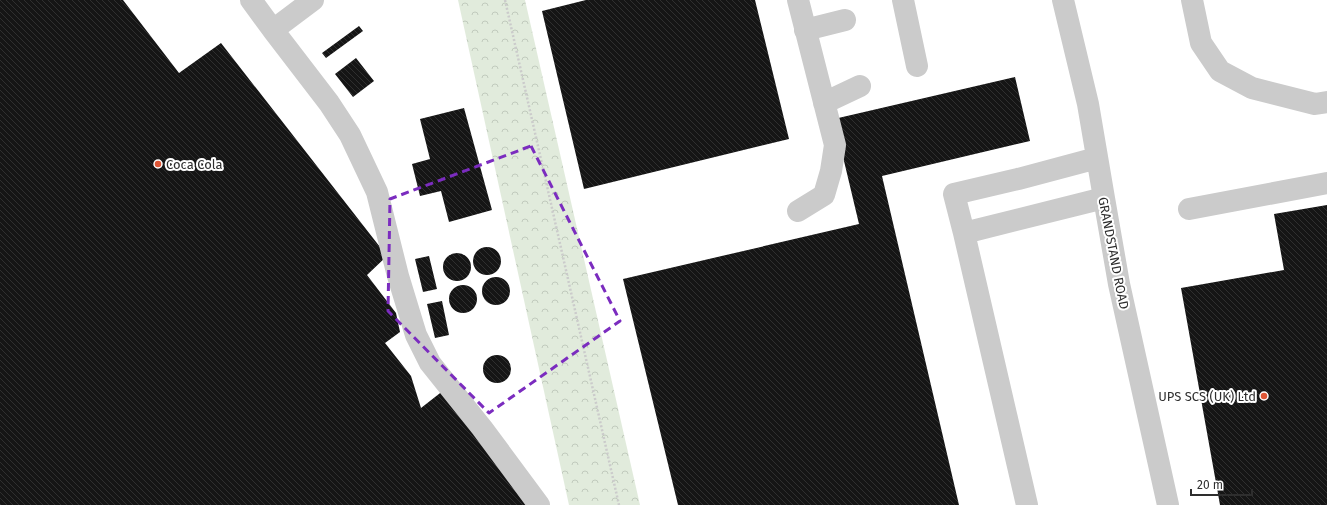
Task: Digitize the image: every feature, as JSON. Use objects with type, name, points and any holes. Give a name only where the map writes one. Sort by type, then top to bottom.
[{"type":"street","points":[[251,0],[329,103],[350,135],[378,192],[398,276],[416,335],[430,363],[482,428],[539,505]]},
{"type":"street","points":[[273,30],[312,0]]},
{"type":"street","points":[[798,0],[835,145],[831,171],[824,195],[798,211]]},
{"type":"street","points":[[904,0],[917,66]]},
{"type":"street","name":"GRANDSTAND ROAD","points":[[1063,0],[1088,104],[1119,284],[1168,505]]},
{"type":"street","points":[[1192,0],[1201,43],[1220,71],[1252,88],[1315,104],[1327,102]]},
{"type":"street","points":[[805,30],[845,20]]},
{"type":"street","points":[[824,103],[860,86]]},
{"type":"street","points":[[1027,505],[954,194],[1097,158]]},
{"type":"street","points":[[1189,209],[1327,183]]},
{"type":"street","points":[[964,233],[1104,198]]},
{"type":"path","points":[[505,0],[619,505]]},
{"type":"highlighted area","points":[[531,146],[620,321],[489,413],[388,311],[390,199]]},
{"type":"green space","points":[[458,0],[525,0],[640,505],[569,505]]},
{"type":"building","name":"Coca Cola","points":[[0,0],[123,0],[179,73],[221,43],[387,256],[367,275],[396,313],[400,332],[385,343],[411,376],[421,408],[444,390],[533,505],[0,505]]},
{"type":"building","points":[[586,0],[755,0],[789,139],[584,189],[542,11]]},
{"type":"building","points":[[359,26],[363,31],[326,58],[322,53]]},
{"type":"building","points":[[356,58],[374,81],[353,97],[335,74]]},
{"type":"building","points":[[1015,77],[1030,141],[882,176],[959,505],[678,505],[623,279],[859,224],[834,119]]},
{"type":"building","points":[[464,108],[492,210],[449,222],[441,191],[420,196],[412,164],[430,159],[420,119]]},
{"type":"building","name":"UPS SCS (UK) Ltd","points":[[1327,205],[1327,505],[1220,505],[1181,288],[1284,270],[1274,214]]},
{"type":"building","points":[[487,247],[497,251],[501,261],[497,271],[487,275],[477,271],[473,261],[477,251]]},
{"type":"building","points":[[457,253],[467,257],[471,267],[467,277],[457,281],[447,277],[443,267],[447,257]]},
{"type":"building","points":[[429,256],[437,289],[423,292],[415,259]]},
{"type":"building","points":[[496,277],[506,281],[510,291],[506,301],[496,305],[486,301],[482,291],[486,281]]},
{"type":"building","points":[[463,285],[473,289],[477,299],[473,309],[463,313],[453,309],[449,299],[453,289]]},
{"type":"building","points":[[442,301],[449,335],[435,338],[427,304]]},
{"type":"building","points":[[497,355],[507,359],[511,369],[507,379],[497,383],[487,379],[483,369],[487,359]]},
{"type":"place","name":"Coca Cola","points":[[158,164]]},
{"type":"place","name":"UPS SCS (UK) Ltd","points":[[1264,396]]}]
